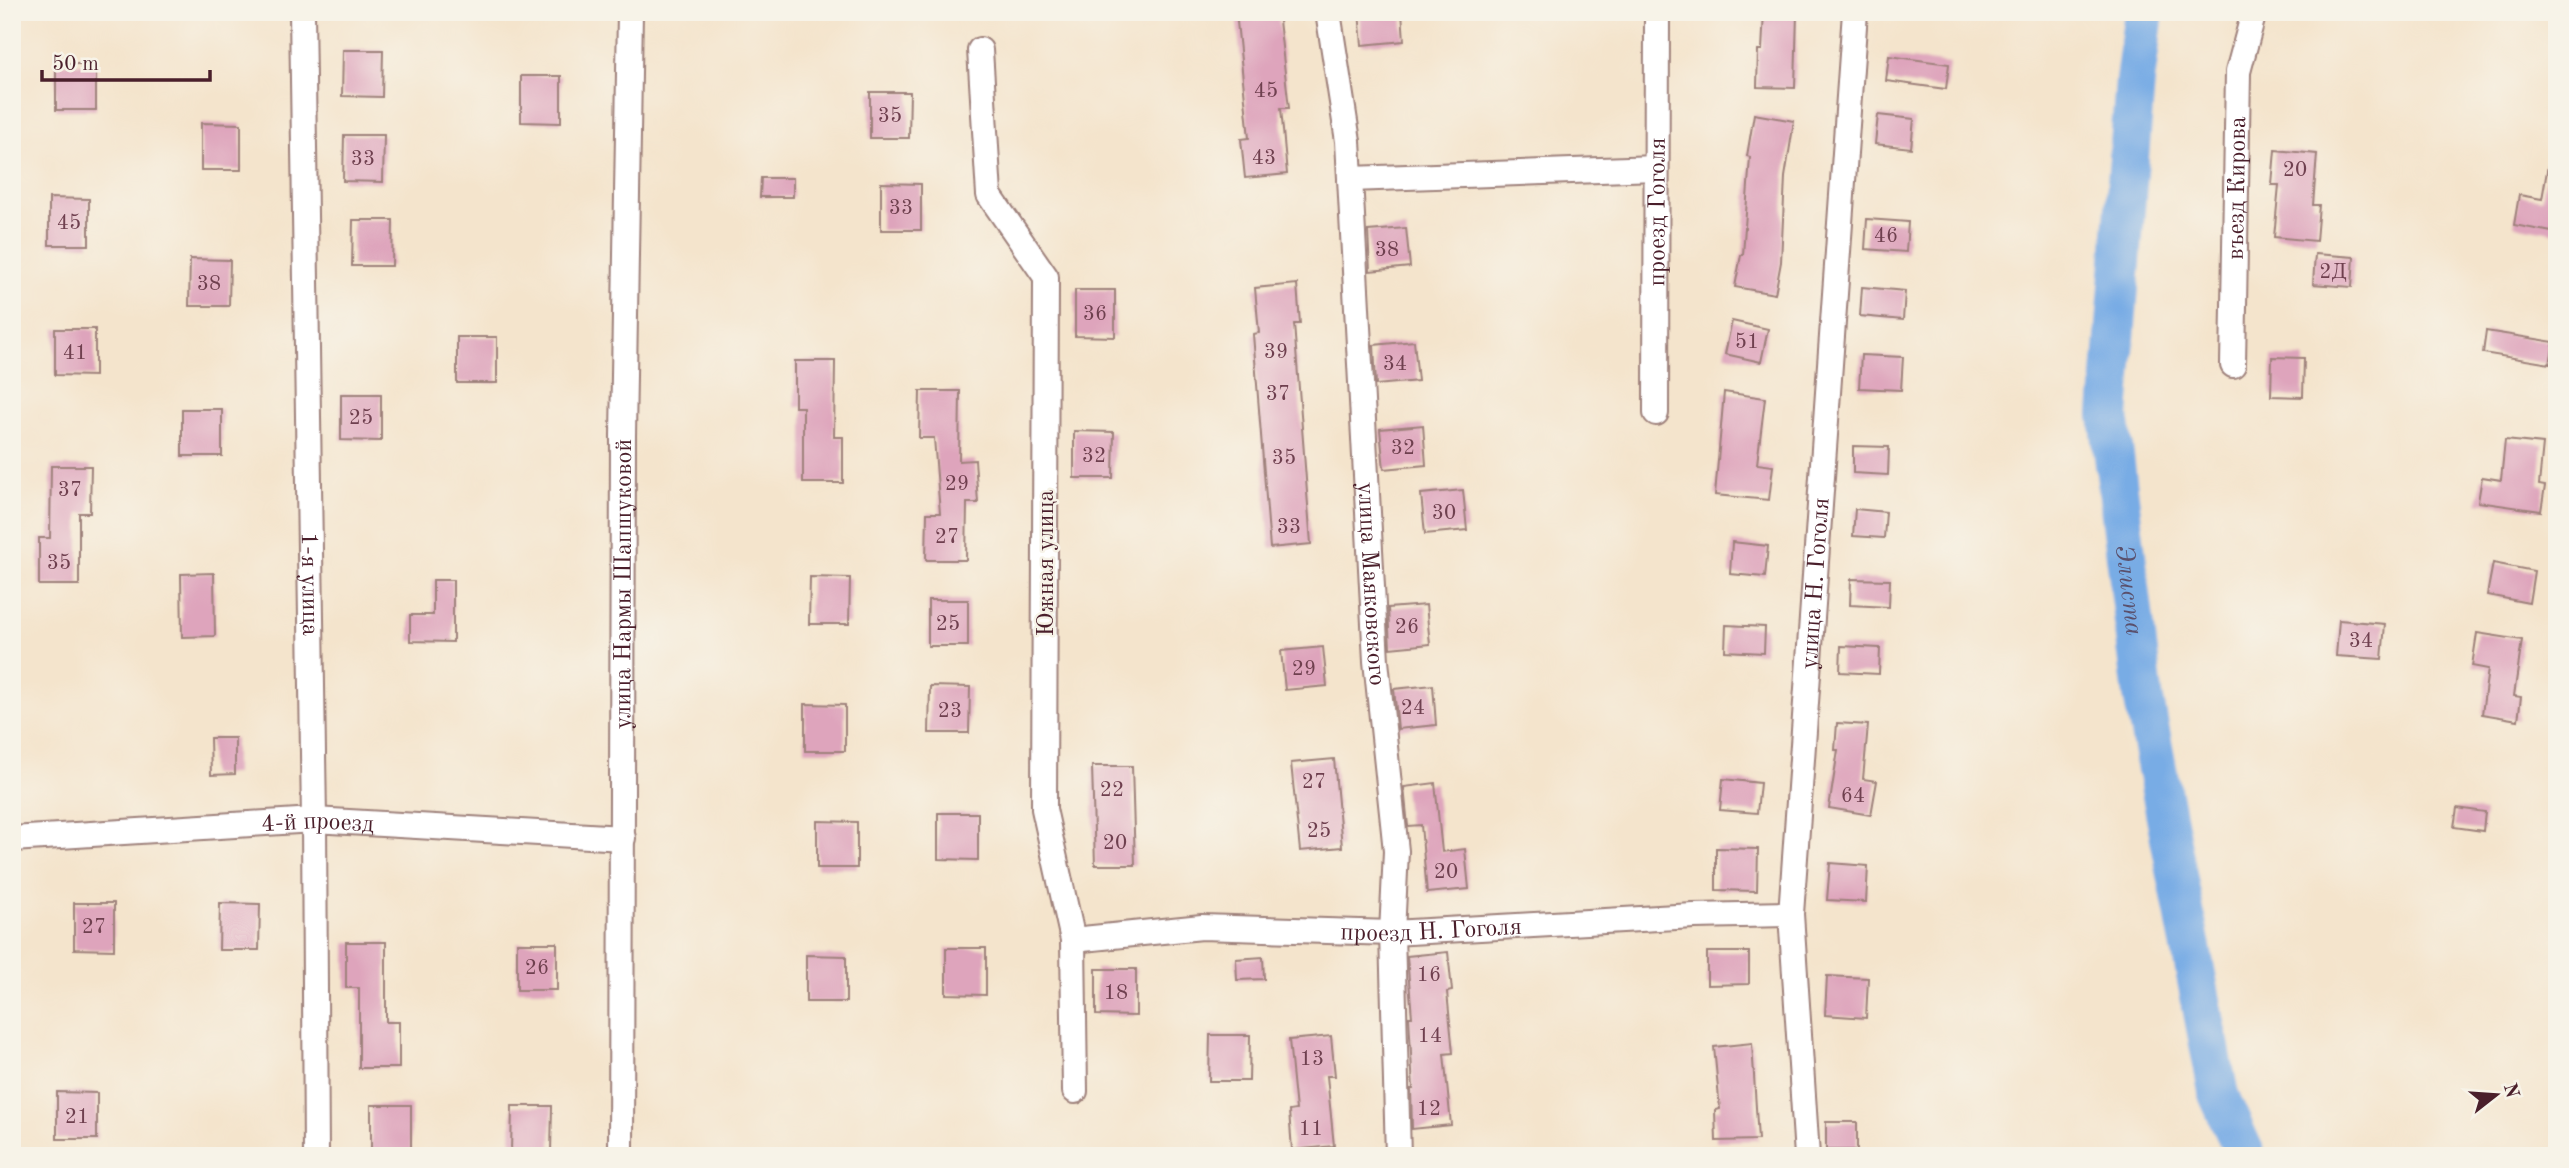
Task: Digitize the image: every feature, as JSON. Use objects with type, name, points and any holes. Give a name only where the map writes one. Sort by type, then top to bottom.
[{"type":"street","name":"1-я улица","points":[[302,12],[314,820],[316,1156]]},
{"type":"street","name":"улица Нармы Шапшуковой","points":[[621,1156],[623,436],[630,12]]},
{"type":"street","name":"улица Маяковского","points":[[1328,12],[1349,141],[1376,662],[1396,852],[1392,933],[1398,1156]]},
{"type":"street","name":"проезд Гоголя","points":[[1656,413],[1657,12]]},
{"type":"street","name":"улица Н. Гоголя","points":[[1807,1156],[1791,915],[1855,12]]},
{"type":"street","name":"въезд Кирова","points":[[2233,365],[2238,72],[2254,12]]},
{"type":"street","name":"Южная улица","points":[[980,50],[989,195],[1046,276],[1044,809],[1073,940],[1075,1091]]},
{"type":"street","points":[[1350,179],[1656,168]]},
{"type":"street","name":"4-й проезд","points":[[12,839],[314,820],[623,838]]},
{"type":"street","name":"проезд Н. Гоголя","points":[[1073,940],[1202,927],[1392,933],[1694,916],[1791,915]]},
{"type":"building","points":[[1236,12],[1278,12],[1289,108],[1281,108],[1287,174],[1245,178],[1241,139],[1249,138]]},
{"type":"building","points":[[1359,12],[1402,12],[1404,41],[1362,45]]},
{"type":"building","points":[[1764,12],[1797,12],[1795,88],[1757,87],[1758,50],[1762,50]]},
{"type":"building","points":[[343,50],[383,50],[382,97],[342,96]]},
{"type":"building","points":[[1889,56],[1949,64],[1946,89],[1886,81]]},
{"type":"building","points":[[56,64],[96,64],[96,110],[56,110]]},
{"type":"building","points":[[521,76],[561,76],[561,123],[521,122]]},
{"type":"building","points":[[870,92],[910,92],[909,138],[870,138]]},
{"type":"building","points":[[1754,114],[1794,121],[1785,177],[1781,262],[1775,294],[1735,287],[1743,255],[1750,157],[1747,156]]},
{"type":"building","points":[[1878,115],[1914,119],[1911,148],[1875,144]]},
{"type":"building","points":[[201,123],[241,124],[241,170],[201,170]]},
{"type":"building","points":[[344,135],[384,135],[383,182],[343,181]]},
{"type":"building","points":[[2275,150],[2317,154],[2313,205],[2319,205],[2316,241],[2274,237],[2279,185],[2272,185]]},
{"type":"building","points":[[2548,165],[2557,166],[2557,233],[2514,225],[2519,195],[2542,199]]},
{"type":"building","points":[[761,178],[793,178],[793,197],[760,197]]},
{"type":"building","points":[[881,183],[921,184],[921,230],[881,230]]},
{"type":"building","points":[[49,198],[89,199],[89,245],[49,245]]},
{"type":"building","points":[[1867,219],[1908,222],[1906,252],[1865,249]]},
{"type":"building","points":[[353,220],[393,220],[392,266],[352,266]]},
{"type":"building","points":[[1406,228],[1410,267],[1370,271],[1368,231]]},
{"type":"building","points":[[2315,254],[2354,257],[2352,287],[2313,284]]},
{"type":"building","points":[[190,259],[230,260],[229,306],[189,306]]},
{"type":"building","points":[[1297,284],[1300,324],[1294,324],[1311,544],[1270,548],[1253,334],[1259,333],[1255,288]]},
{"type":"building","points":[[1862,287],[1905,291],[1903,320],[1860,316]]},
{"type":"building","points":[[1075,290],[1115,290],[1115,337],[1075,336]]},
{"type":"building","points":[[1732,321],[1768,329],[1761,362],[1725,354]]},
{"type":"building","points":[[55,329],[95,329],[95,376],[55,375]]},
{"type":"building","points":[[2486,331],[2554,342],[2550,364],[2483,353]]},
{"type":"building","points":[[457,337],[497,337],[497,383],[457,383]]},
{"type":"building","points":[[1414,341],[1418,381],[1376,385],[1374,345]]},
{"type":"building","points":[[1861,355],[1903,357],[1901,390],[1859,388]]},
{"type":"building","points":[[2272,357],[2304,358],[2303,397],[2271,396]]},
{"type":"building","points":[[795,361],[835,361],[834,437],[843,437],[843,483],[803,483],[803,407],[795,407]]},
{"type":"building","points":[[920,391],[960,391],[959,461],[975,460],[978,503],[967,503],[966,560],[926,560],[927,513],[940,513],[934,438],[919,438]]},
{"type":"building","points":[[1724,392],[1765,398],[1757,464],[1773,466],[1769,500],[1715,495]]},
{"type":"building","points":[[341,394],[381,394],[381,441],[341,440]]},
{"type":"building","points":[[182,409],[222,409],[222,456],[182,456]]},
{"type":"building","points":[[1423,425],[1426,465],[1384,469],[1380,429]]},
{"type":"building","points":[[1074,431],[1114,432],[1113,478],[1074,478]]},
{"type":"building","points":[[2505,440],[2543,444],[2539,485],[2545,486],[2541,511],[2478,502],[2482,477],[2501,480]]},
{"type":"building","points":[[1853,446],[1889,447],[1888,475],[1853,473]]},
{"type":"building","points":[[51,466],[91,466],[90,513],[79,513],[79,585],[39,585],[39,538],[50,538]]},
{"type":"building","points":[[1463,490],[1467,530],[1425,534],[1421,494]]},
{"type":"building","points":[[1855,509],[1886,512],[1884,538],[1853,536]]},
{"type":"building","points":[[1732,542],[1768,546],[1765,577],[1730,574]]},
{"type":"building","points":[[2493,563],[2534,571],[2529,603],[2487,595]]},
{"type":"building","points":[[214,573],[215,636],[182,637],[181,574]]},
{"type":"building","points":[[810,577],[850,578],[849,624],[809,624]]},
{"type":"building","points":[[1851,579],[1890,580],[1889,607],[1850,605]]},
{"type":"building","points":[[433,580],[453,580],[453,642],[410,641],[410,615],[433,615]]},
{"type":"building","points":[[928,600],[968,600],[968,646],[928,646]]},
{"type":"building","points":[[1426,605],[1430,644],[1390,648],[1388,608]]},
{"type":"building","points":[[2339,620],[2385,624],[2382,659],[2336,656]]},
{"type":"building","points":[[1726,625],[1765,627],[1764,653],[1725,651]]},
{"type":"building","points":[[2477,633],[2522,640],[2514,696],[2521,697],[2518,720],[2482,714],[2488,669],[2472,666]]},
{"type":"building","points":[[1841,646],[1880,648],[1879,674],[1840,672]]},
{"type":"building","points":[[1323,647],[1327,686],[1285,690],[1281,651]]},
{"type":"building","points":[[1433,685],[1436,725],[1398,729],[1394,689]]},
{"type":"building","points":[[930,686],[970,687],[969,733],[929,733]]},
{"type":"building","points":[[805,704],[845,705],[845,751],[805,751]]},
{"type":"building","points":[[1837,723],[1868,725],[1863,779],[1877,781],[1871,815],[1829,808],[1838,750],[1835,750]]},
{"type":"building","points":[[210,738],[235,738],[235,774],[211,775]]},
{"type":"building","points":[[1334,759],[1342,847],[1300,851],[1291,763]]},
{"type":"building","points":[[1092,766],[1132,766],[1135,865],[1095,865]]},
{"type":"building","points":[[1723,779],[1760,783],[1757,813],[1720,810]]},
{"type":"building","points":[[1435,783],[1442,852],[1465,849],[1469,889],[1427,893],[1421,825],[1408,826],[1404,787]]},
{"type":"building","points":[[2457,808],[2485,812],[2483,831],[2454,827]]},
{"type":"building","points":[[938,813],[978,813],[978,860],[938,859]]},
{"type":"building","points":[[817,821],[857,822],[857,868],[817,868]]},
{"type":"building","points":[[1716,848],[1758,849],[1757,891],[1716,890]]},
{"type":"building","points":[[1830,863],[1868,866],[1866,902],[1827,900]]},
{"type":"building","points":[[74,903],[114,903],[114,950],[74,949]]},
{"type":"building","points":[[220,903],[260,904],[259,950],[219,950]]},
{"type":"building","points":[[346,942],[386,942],[386,1022],[399,1022],[399,1068],[359,1068],[359,988],[346,988]]},
{"type":"building","points":[[517,943],[557,943],[557,990],[517,990]]},
{"type":"building","points":[[946,948],[986,948],[986,995],[946,994]]},
{"type":"building","points":[[1448,952],[1452,991],[1447,992],[1453,1053],[1444,1054],[1451,1125],[1412,1129],[1409,1017],[1412,1017],[1407,956]]},
{"type":"building","points":[[1707,952],[1749,952],[1749,984],[1707,985]]},
{"type":"building","points":[[806,955],[846,956],[846,1002],[806,1002]]},
{"type":"building","points":[[1263,957],[1264,979],[1237,980],[1236,959]]},
{"type":"building","points":[[1096,969],[1136,969],[1136,1016],[1096,1015]]},
{"type":"building","points":[[1827,976],[1868,978],[1866,1018],[1825,1015]]},
{"type":"building","points":[[1210,1035],[1250,1035],[1249,1081],[1209,1081]]},
{"type":"building","points":[[1331,1036],[1335,1076],[1327,1076],[1334,1146],[1292,1150],[1289,1111],[1296,1110],[1289,1040]]},
{"type":"building","points":[[1752,1043],[1758,1140],[1716,1141],[1715,1110],[1720,1109],[1714,1047]]},
{"type":"building","points":[[57,1092],[97,1093],[97,1139],[57,1139]]},
{"type":"building","points":[[371,1105],[411,1105],[411,1152],[371,1152]]},
{"type":"building","points":[[512,1106],[552,1106],[551,1152],[511,1152]]},
{"type":"building","points":[[1826,1122],[1857,1122],[1857,1150],[1826,1150]]},
{"type":"waterway","name":"Элиста","points":[[2144,12],[2135,81],[2109,415],[2143,695],[2219,1096],[2246,1156]]}]
